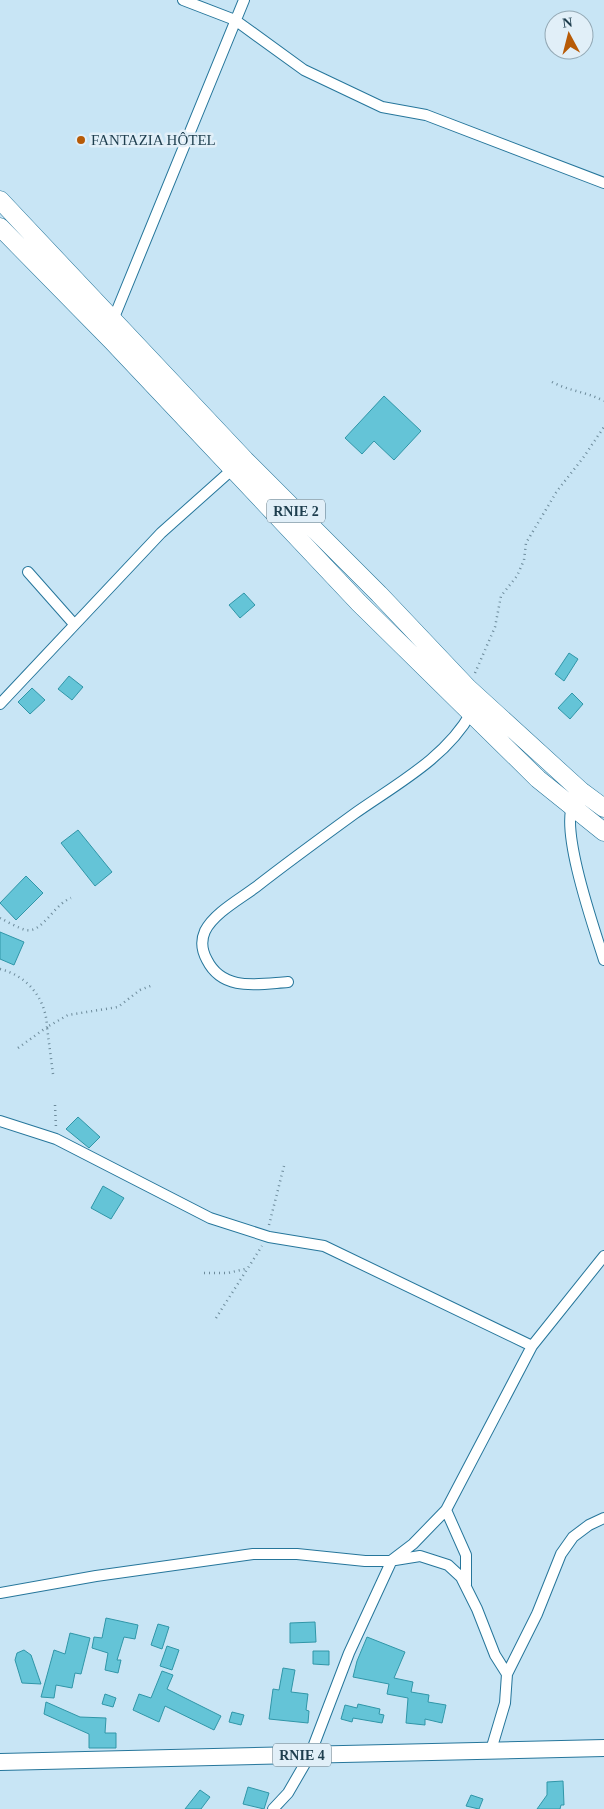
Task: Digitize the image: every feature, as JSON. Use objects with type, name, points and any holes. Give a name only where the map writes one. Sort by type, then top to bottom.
[{"type":"highway","name":"RNIE 2","points":[[0,200],[113,320],[359,603],[538,779],[604,832]]},
{"type":"highway","name":"RNIE 2","points":[[0,228],[238,465],[379,594],[468,688],[581,791],[604,808]]},
{"type":"highway","points":[[21,251],[34,237]]},
{"type":"main road","name":"RNIE 4","points":[[0,1762],[604,1748]]},
{"type":"street","points":[[183,0],[235,20],[304,70],[382,107],[426,115],[604,184]]},
{"type":"street","points":[[113,320],[244,0]]},
{"type":"street","points":[[0,704],[161,533],[238,465]]},
{"type":"street","points":[[28,572],[74,624]]},
{"type":"street","points":[[288,982],[250,984],[225,981],[211,968],[203,952],[202,942],[205,932],[224,911],[321,837],[422,766],[462,729],[471,713]]},
{"type":"street","points":[[581,791],[572,806],[572,850],[604,960]]},
{"type":"street","points":[[0,1121],[56,1139],[210,1218],[269,1237],[324,1246],[532,1346]]},
{"type":"street","points":[[272,1809],[288,1793],[310,1755],[349,1653],[392,1560],[413,1544],[446,1510],[532,1346],[604,1256]]},
{"type":"street","points":[[446,1510],[466,1555],[468,1569],[466,1586]]},
{"type":"street","points":[[491,1750],[505,1703],[507,1674],[537,1614],[561,1554],[573,1537],[589,1525],[604,1518]]},
{"type":"street","points":[[0,1593],[96,1576],[253,1554],[297,1554],[365,1561],[420,1556],[434,1559],[448,1566],[461,1577],[495,1655],[507,1674]]},
{"type":"path","points":[[552,382],[565,389],[577,390],[604,401]]},
{"type":"path","points":[[468,688],[495,627],[501,596],[517,576],[524,560],[526,543],[557,491],[604,427]]},
{"type":"path","points":[[0,918],[26,930],[34,930],[41,926],[54,909],[71,898]]},
{"type":"path","points":[[0,969],[30,986],[43,1001],[53,1074]]},
{"type":"path","points":[[18,1048],[47,1027],[68,1015],[118,1007],[140,990],[153,985]]},
{"type":"path","points":[[55,1104],[56,1139]]},
{"type":"path","points":[[216,1318],[246,1269],[269,1237],[269,1225],[284,1166]]},
{"type":"path","points":[[204,1273],[228,1274],[246,1269]]},
{"type":"building","points":[[384,396],[421,431],[394,460],[374,441],[362,454],[345,438]]},
{"type":"building","points":[[244,593],[255,605],[240,618],[229,605]]},
{"type":"building","points":[[569,653],[578,659],[564,681],[555,674]]},
{"type":"building","points":[[69,676],[83,687],[72,700],[58,689]]},
{"type":"building","points":[[32,688],[45,700],[30,714],[18,702]]},
{"type":"building","points":[[572,693],[583,704],[570,719],[558,708]]},
{"type":"building","points":[[78,830],[112,872],[95,886],[61,843]]},
{"type":"building","points":[[26,876],[43,893],[16,920],[0,903]]},
{"type":"building","points":[[0,932],[24,942],[14,965],[0,959]]},
{"type":"building","points":[[78,1117],[100,1137],[89,1148],[66,1129]]},
{"type":"building","points":[[103,1186],[124,1198],[111,1219],[91,1208]]},
{"type":"building","points":[[106,1618],[138,1625],[135,1639],[124,1637],[117,1660],[121,1660],[118,1673],[105,1670],[108,1653],[92,1648],[94,1637],[102,1638]]},
{"type":"building","points":[[315,1622],[316,1642],[290,1643],[290,1623]]},
{"type":"building","points":[[158,1624],[169,1627],[162,1649],[151,1645]]},
{"type":"building","points":[[70,1633],[90,1638],[81,1674],[75,1673],[72,1688],[56,1685],[54,1698],[41,1697],[54,1650],[65,1654]]},
{"type":"building","points":[[367,1637],[405,1652],[394,1678],[413,1682],[411,1692],[429,1695],[428,1702],[446,1705],[442,1723],[425,1719],[425,1725],[406,1723],[408,1698],[387,1694],[389,1684],[353,1677],[357,1661]]},
{"type":"building","points":[[167,1646],[179,1650],[172,1670],[160,1666]]},
{"type":"building","points":[[24,1650],[31,1655],[41,1684],[22,1683],[15,1660],[17,1653]]},
{"type":"building","points":[[313,1651],[329,1651],[329,1665],[313,1664]]},
{"type":"building","points":[[283,1668],[295,1670],[291,1692],[308,1694],[306,1710],[309,1711],[308,1723],[269,1719],[273,1689],[279,1690]]},
{"type":"building","points":[[162,1671],[173,1675],[167,1689],[221,1716],[214,1730],[165,1706],[159,1722],[133,1710],[139,1694],[151,1698]]},
{"type":"building","points":[[105,1694],[116,1698],[113,1707],[102,1704]]},
{"type":"building","points":[[46,1702],[80,1717],[106,1718],[105,1733],[116,1733],[116,1748],[89,1748],[89,1734],[44,1714]]},
{"type":"building","points":[[358,1704],[380,1709],[379,1714],[384,1715],[382,1723],[353,1718],[352,1722],[341,1719],[345,1705],[357,1708]]},
{"type":"building","points":[[232,1712],[244,1715],[241,1725],[229,1722]]},
{"type":"building","points":[[563,1781],[564,1805],[561,1805],[560,1809],[537,1809],[547,1795],[547,1782]]},
{"type":"building","points":[[248,1787],[269,1793],[264,1809],[243,1804]]},
{"type":"building","points":[[200,1790],[210,1797],[201,1809],[185,1809]]},
{"type":"building","points":[[471,1795],[483,1799],[479,1809],[466,1806]]},
{"type":"place","name":"FANTAZIA HÔTEL","points":[[81,140]]}]
